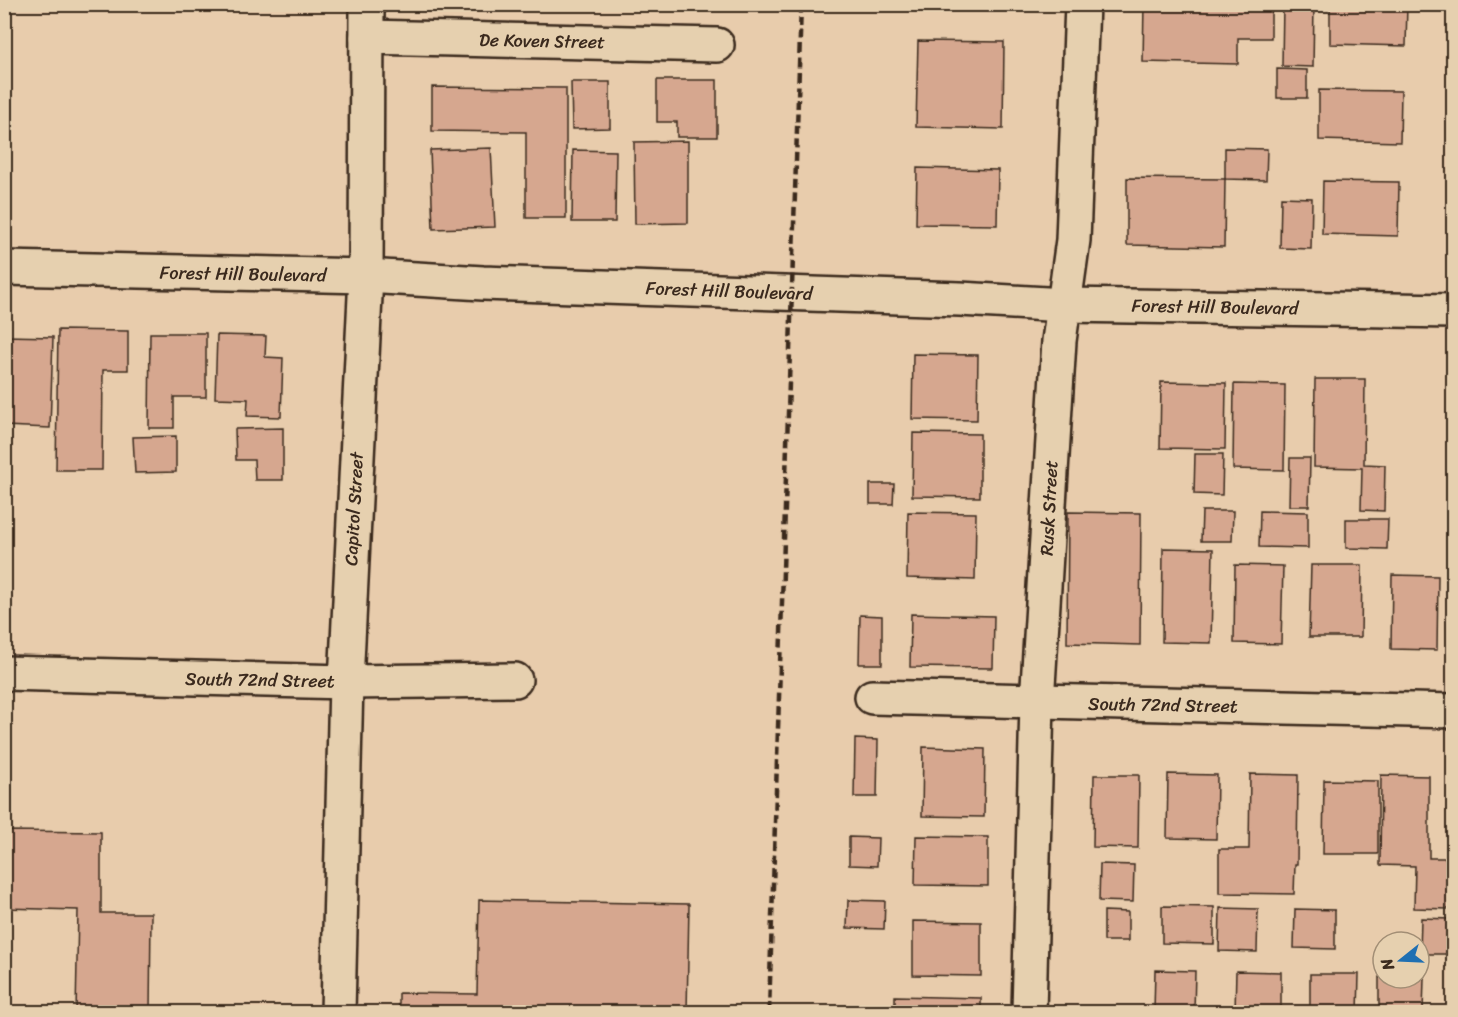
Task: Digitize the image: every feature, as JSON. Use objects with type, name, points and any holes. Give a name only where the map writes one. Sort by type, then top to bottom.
[{"type":"street","name":"Capitol Street","points":[[338,1012],[346,682],[366,276],[368,4]]},
{"type":"street","name":"Rusk Street","points":[[1029,1012],[1038,702],[1059,341],[1073,240],[1082,4]]},
{"type":"street","name":"De Koven Street","points":[[367,37],[717,45]]},
{"type":"street","name":"Forest Hill Boulevard","points":[[4,268],[366,276],[483,283],[960,299],[1064,305],[1454,311]]},
{"type":"street","name":"South 72nd Street","points":[[4,673],[346,682],[515,680]]},
{"type":"street","name":"South 72nd Street","points":[[872,697],[1454,711]]},
{"type":"building","points":[[425,4],[567,4],[567,8]]},
{"type":"building","points":[[1144,4],[1271,4],[1271,38],[1238,38],[1238,64],[1143,62]]},
{"type":"building","points":[[1283,4],[1314,4],[1313,67],[1282,66]]},
{"type":"building","points":[[1330,4],[1407,4],[1406,46],[1330,44]]},
{"type":"building","points":[[918,41],[1004,42],[1003,129],[916,127]]},
{"type":"building","points":[[1277,69],[1307,70],[1307,98],[1277,98]]},
{"type":"building","points":[[657,80],[717,80],[717,137],[677,137],[677,122],[657,122]]},
{"type":"building","points":[[571,82],[610,82],[610,128],[572,129]]},
{"type":"building","points":[[432,87],[566,88],[566,218],[526,218],[526,132],[432,131]]},
{"type":"building","points":[[1319,90],[1401,91],[1400,142],[1319,140]]},
{"type":"building","points":[[688,141],[688,223],[635,224],[634,142]]},
{"type":"building","points":[[491,148],[495,227],[433,229],[430,150]]},
{"type":"building","points":[[1225,148],[1267,149],[1266,180],[1225,179]]},
{"type":"building","points":[[573,150],[616,151],[615,222],[572,222]]},
{"type":"building","points":[[917,168],[998,170],[997,225],[916,224]]},
{"type":"building","points":[[1127,178],[1225,179],[1224,247],[1127,245]]},
{"type":"building","points":[[1323,181],[1399,182],[1398,236],[1322,234]]},
{"type":"building","points":[[1281,197],[1312,198],[1311,249],[1280,248]]},
{"type":"building","points":[[58,330],[128,331],[128,370],[103,370],[102,470],[56,470]]},
{"type":"building","points":[[150,333],[206,333],[206,397],[174,397],[174,428],[149,428]]},
{"type":"building","points":[[217,335],[266,336],[265,357],[283,358],[281,417],[247,416],[248,399],[215,398]]},
{"type":"building","points":[[4,336],[53,337],[50,428],[4,426]]},
{"type":"building","points":[[913,354],[978,355],[977,420],[912,419]]},
{"type":"building","points":[[1315,379],[1365,379],[1364,464],[1385,465],[1384,511],[1361,510],[1362,468],[1314,467]]},
{"type":"building","points":[[1161,382],[1226,383],[1225,449],[1160,448]]},
{"type":"building","points":[[1234,384],[1285,385],[1284,470],[1233,469]]},
{"type":"building","points":[[283,428],[283,480],[255,480],[254,460],[236,460],[235,429]]},
{"type":"building","points":[[913,433],[980,434],[980,497],[912,496]]},
{"type":"building","points":[[176,436],[176,472],[135,473],[133,437]]},
{"type":"building","points":[[1195,454],[1223,454],[1222,495],[1194,494]]},
{"type":"building","points":[[1290,458],[1310,458],[1309,506],[1289,506]]},
{"type":"building","points":[[870,484],[894,484],[893,504],[870,504]]},
{"type":"building","points":[[1202,511],[1233,511],[1232,541],[1201,541]]},
{"type":"building","points":[[1260,511],[1308,512],[1308,548],[1259,547]]},
{"type":"building","points":[[908,512],[976,513],[975,580],[907,578]]},
{"type":"building","points":[[1068,512],[1141,513],[1140,645],[1067,643]]},
{"type":"building","points":[[1346,519],[1388,519],[1387,549],[1346,548]]},
{"type":"building","points":[[1163,548],[1213,549],[1211,643],[1162,642]]},
{"type":"building","points":[[1235,565],[1283,566],[1281,644],[1234,643]]},
{"type":"building","points":[[1311,565],[1362,565],[1361,637],[1309,637]]},
{"type":"building","points":[[1392,575],[1438,576],[1437,650],[1391,649]]},
{"type":"building","points":[[911,614],[994,616],[993,668],[910,667]]},
{"type":"building","points":[[860,615],[882,616],[882,664],[859,664]]},
{"type":"building","points":[[855,739],[878,740],[877,797],[854,797]]},
{"type":"building","points":[[923,747],[985,749],[984,817],[922,816]]},
{"type":"building","points":[[1168,774],[1217,775],[1216,839],[1167,838]]},
{"type":"building","points":[[1250,774],[1298,775],[1297,864],[1295,864],[1294,894],[1219,893],[1219,849],[1249,849]]},
{"type":"building","points":[[1094,775],[1139,775],[1138,848],[1093,847]]},
{"type":"building","points":[[1381,775],[1429,776],[1429,858],[1450,858],[1449,909],[1414,908],[1415,866],[1380,865]]},
{"type":"building","points":[[1324,780],[1378,781],[1378,854],[1323,854]]},
{"type":"building","points":[[4,831],[101,832],[101,913],[151,913],[150,1012],[76,1012],[78,910],[4,908]]},
{"type":"building","points":[[916,836],[988,837],[988,886],[915,885]]},
{"type":"building","points":[[849,837],[878,838],[877,866],[849,865]]},
{"type":"building","points":[[1100,864],[1134,865],[1133,902],[1099,901]]},
{"type":"building","points":[[479,900],[689,904],[687,1012],[399,1012],[399,993],[477,994]]},
{"type":"building","points":[[848,900],[885,901],[884,929],[847,928]]},
{"type":"building","points":[[1162,906],[1214,907],[1214,944],[1162,943]]},
{"type":"building","points":[[1220,908],[1258,909],[1257,952],[1219,951]]},
{"type":"building","points":[[1295,909],[1335,910],[1335,949],[1294,948]]},
{"type":"building","points":[[1104,911],[1128,912],[1128,941],[1104,941]]},
{"type":"building","points":[[1421,918],[1449,919],[1448,954],[1431,954],[1431,930],[1421,930]]},
{"type":"building","points":[[913,921],[981,922],[981,976],[913,975]]},
{"type":"building","points":[[1155,970],[1195,971],[1194,1012],[1154,1012]]},
{"type":"building","points":[[1236,971],[1281,972],[1281,1012],[1235,1012]]},
{"type":"building","points":[[1310,974],[1359,974],[1358,1012],[1310,1012]]},
{"type":"building","points":[[1452,981],[1454,981],[1454,1012],[1452,1012]]},
{"type":"building","points":[[1379,990],[1424,990],[1423,1012],[1379,1012]]},
{"type":"building","points":[[895,996],[981,998],[981,1012],[895,1012]]},
{"type":"railway","points":[[769,1012],[801,4]]}]
